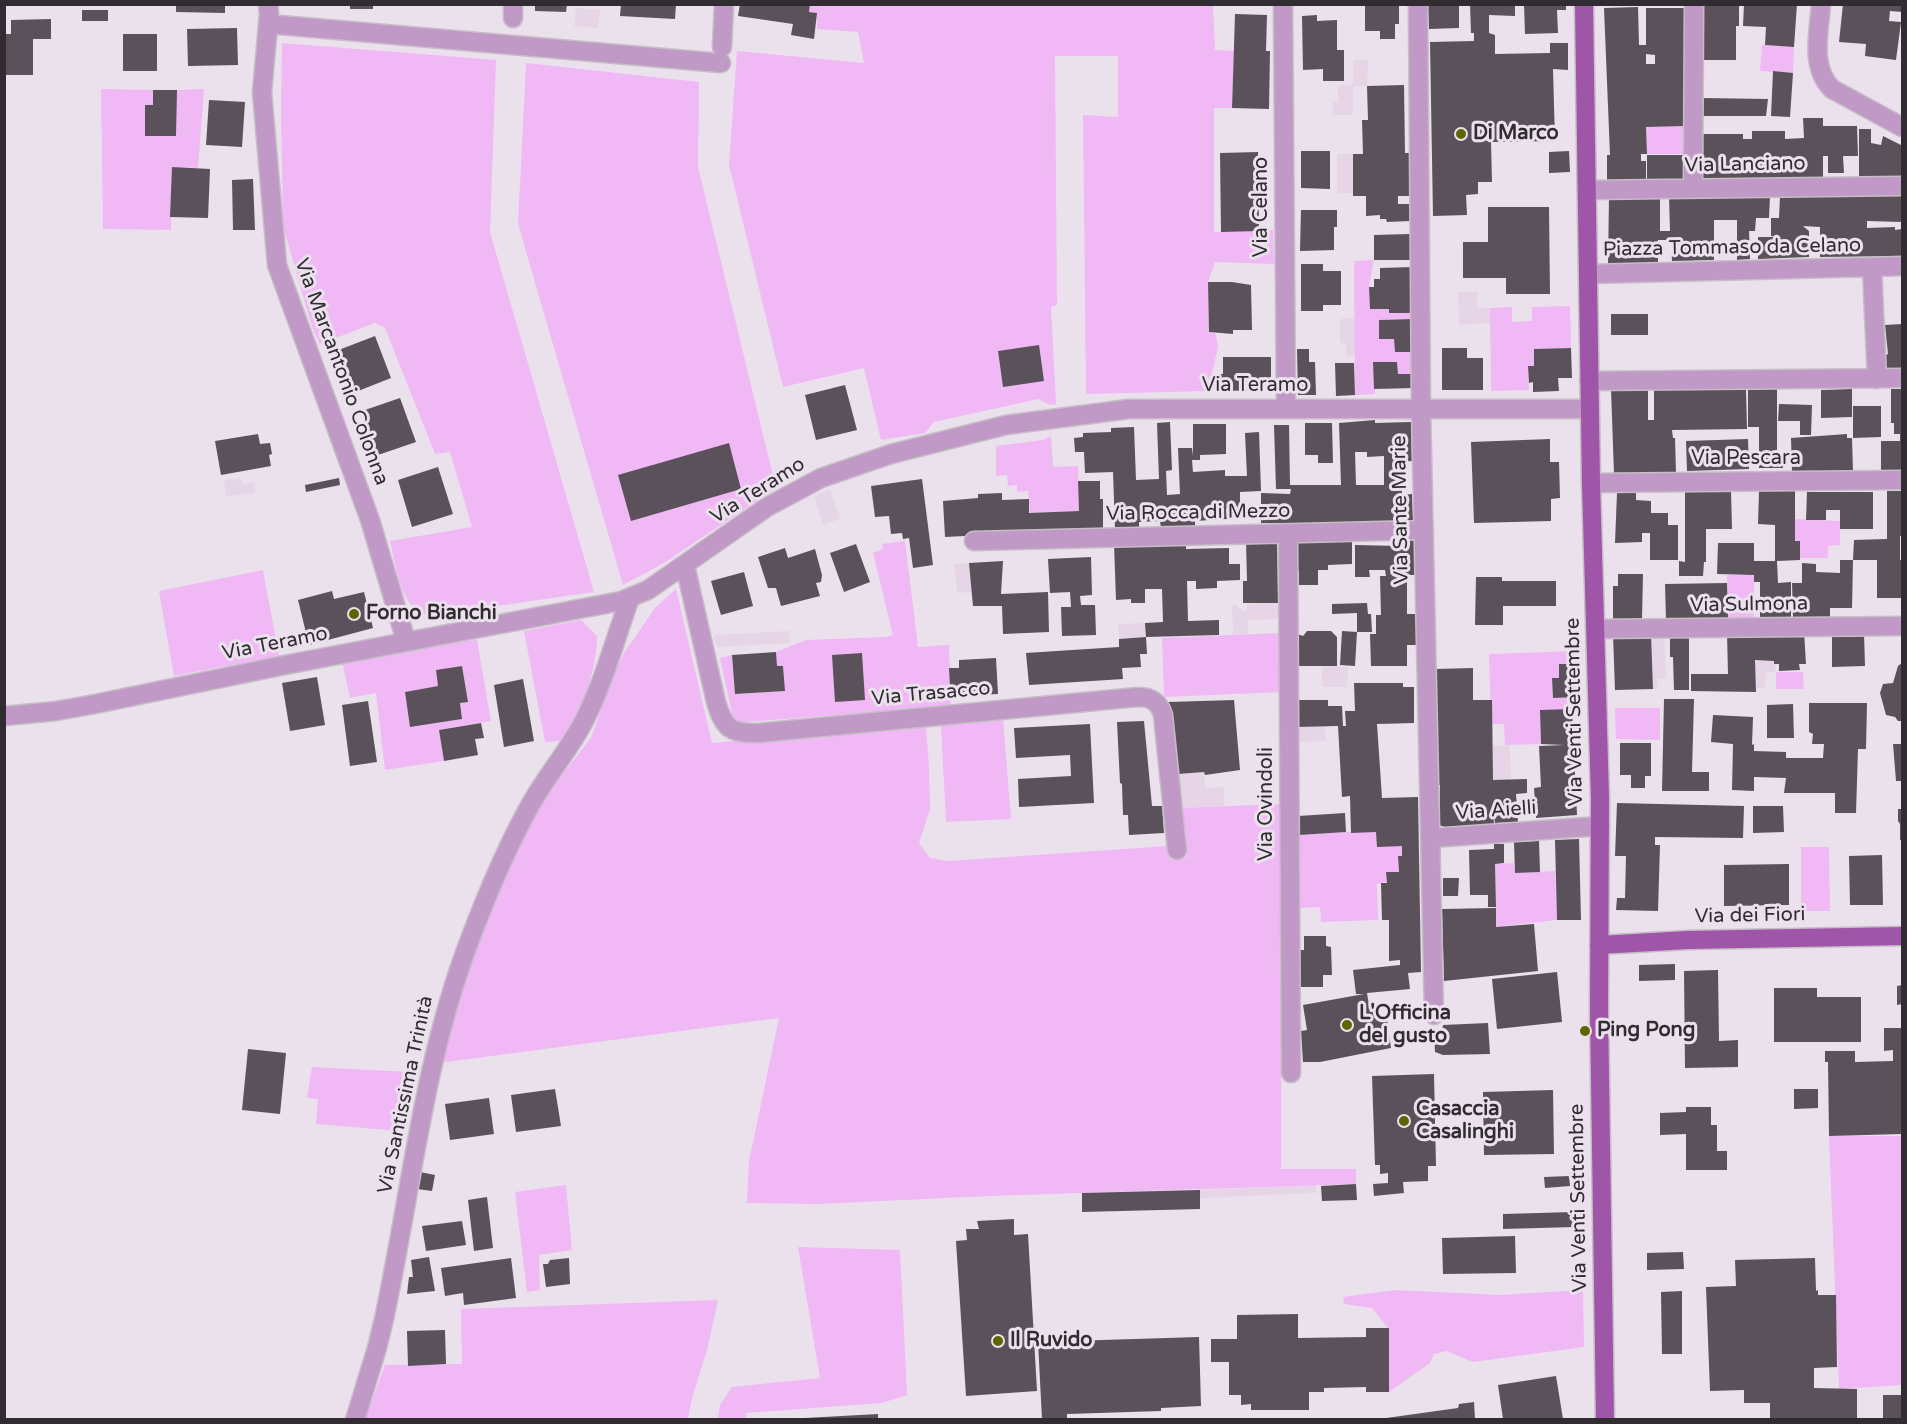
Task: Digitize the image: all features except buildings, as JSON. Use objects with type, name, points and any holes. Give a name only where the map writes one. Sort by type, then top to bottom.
[{"type":"main road","name":"Via Venti Settembre","points":[[1584,4],[1589,409],[1600,826],[1599,945],[1605,1419]]},
{"type":"main road","name":"Via dei Fiori","points":[[1599,945],[1688,940],[1902,936]]},
{"type":"street","name":"Via Marcantonio Colonna","points":[[268,4],[262,92],[277,266],[370,520],[406,641]]},
{"type":"street","points":[[268,24],[722,55],[724,4]]},
{"type":"street","name":"Via Celano","points":[[1283,4],[1286,409]]},
{"type":"street","name":"Via Sante Marie","points":[[1418,4],[1421,409],[1434,1015]]},
{"type":"street","points":[[1693,188],[1694,4]]},
{"type":"street","points":[[1821,4],[1818,60],[1825,83],[1832,90],[1902,126]]},
{"type":"street","name":"Via Lanciano","points":[[1587,190],[1902,186]]},
{"type":"street","points":[[1872,267],[1902,267]]},
{"type":"street","name":"Piazza Tommaso da Celano","points":[[1589,274],[1872,267],[1877,379]]},
{"type":"street","points":[[1589,381],[1902,378]]},
{"type":"street","name":"Via Teramo","points":[[4,716],[90,705],[630,598],[648,590],[767,507],[815,481],[872,459],[970,433],[1038,419],[1129,409],[1589,409]]},
{"type":"street","name":"Via Pescara","points":[[1591,483],[1902,480]]},
{"type":"street","name":"Via Rocca di Mezzo","points":[[974,541],[1424,530]]},
{"type":"street","name":"Via Ovindoli","points":[[1288,534],[1291,1073]]},
{"type":"street","name":"Via Trasacco","points":[[685,565],[721,718],[730,728],[742,733],[1138,697],[1151,698],[1158,704],[1163,715],[1177,850]]},
{"type":"street","name":"Via Santissima Trinità","points":[[355,1419],[377,1348],[432,1061],[453,985],[483,905],[516,831],[592,705],[630,598]]},
{"type":"street","name":"Via Sulmona","points":[[1596,629],[1902,626]]},
{"type":"street","name":"Via Aielli","points":[[1431,838],[1600,826]]},
{"type":"shaded area","points":[[810,5],[1223,5],[1213,6],[1215,50],[1234,51],[1232,108],[1214,108],[1214,232],[1273,230],[1274,264],[1215,262],[1208,282],[1209,332],[1216,334],[1218,347],[1208,391],[1086,394],[1083,115],[1118,117],[1118,56],[1055,56],[1057,305],[1051,307],[1056,404],[1050,405],[1038,399],[934,422],[925,433],[881,440],[864,368],[783,387],[729,165],[737,51],[864,63],[858,32],[817,29],[817,13],[809,12]]},
{"type":"shaded area","points":[[576,8],[600,10],[598,28],[574,26]]},
{"type":"shaded area","points":[[282,43],[496,60],[490,232],[594,592],[435,615],[421,613],[408,600],[396,570],[390,541],[472,527],[450,452],[435,454],[385,328],[375,323],[320,344],[312,327],[283,226]]},
{"type":"shaded area","points":[[1762,45],[1794,47],[1793,73],[1760,71]]},
{"type":"shaded area","points":[[1353,60],[1368,60],[1367,86],[1353,86],[1353,115],[1333,115],[1333,102],[1338,102],[1338,86],[1353,85]]},
{"type":"shaded area","points":[[526,63],[699,82],[698,167],[776,488],[664,563],[623,585],[518,224]]},
{"type":"shaded area","points":[[101,89],[153,90],[153,105],[145,105],[145,136],[177,90],[204,89],[198,168],[173,167],[171,230],[103,229]]},
{"type":"shaded area","points":[[1683,126],[1683,154],[1647,154],[1646,127]]},
{"type":"shaded area","points":[[1337,154],[1353,154],[1353,193],[1337,193]]},
{"type":"shaded area","points":[[1374,260],[1369,287],[1370,309],[1389,309],[1389,313],[1413,313],[1413,319],[1379,320],[1379,339],[1394,339],[1395,352],[1414,352],[1414,374],[1398,374],[1397,362],[1374,362],[1375,394],[1355,395],[1354,261]]},
{"type":"shaded area","points":[[1458,292],[1477,292],[1477,308],[1490,308],[1491,323],[1459,325]]},
{"type":"shaded area","points":[[1570,306],[1571,348],[1534,349],[1534,366],[1528,367],[1529,390],[1491,391],[1490,308],[1512,307],[1512,322],[1532,321],[1532,307]]},
{"type":"shaded area","points":[[1354,318],[1355,356],[1347,357],[1346,343],[1340,343],[1340,319]]},
{"type":"shaded area","points":[[1051,436],[1053,467],[1078,466],[1079,511],[1030,513],[1028,491],[1017,492],[1017,485],[1008,486],[1007,475],[996,476],[996,446],[1043,440]]},
{"type":"shaded area","points":[[241,478],[242,484],[254,482],[255,492],[226,497],[224,480]]},
{"type":"shaded area","points":[[830,489],[840,519],[823,525],[814,496]]},
{"type":"shaded area","points":[[1795,519],[1840,521],[1840,545],[1828,546],[1828,558],[1800,558],[1800,541],[1795,541]]},
{"type":"shaded area","points":[[905,541],[918,647],[949,645],[951,706],[734,723],[720,658],[732,655],[735,694],[784,691],[783,666],[777,666],[776,652],[806,640],[893,635],[873,553],[883,549],[882,544]]},
{"type":"shaded area","points":[[969,563],[972,592],[957,593],[954,564]]},
{"type":"shaded area","points":[[263,570],[279,656],[174,676],[159,591]]},
{"type":"shaded area","points":[[1727,575],[1754,575],[1754,618],[1728,619]]},
{"type":"shaded area","points":[[676,589],[712,743],[919,724],[926,727],[930,809],[919,843],[930,858],[948,861],[1168,846],[1171,860],[1187,857],[1181,808],[1282,804],[1281,1169],[1356,1169],[1356,1184],[818,1204],[747,1203],[749,1161],[779,1018],[439,1063],[463,983],[518,847],[558,780],[591,738],[614,673],[624,653],[655,608]]},
{"type":"shaded area","points":[[1278,603],[1279,619],[1248,620],[1248,634],[1233,635],[1232,605],[1238,605],[1242,611],[1247,611],[1247,604]]},
{"type":"shaded area","points":[[581,620],[597,636],[594,663],[587,691],[575,718],[560,741],[545,742],[524,631]]},
{"type":"shaded area","points":[[1145,623],[1146,637],[1119,639],[1118,624]]},
{"type":"shaded area","points":[[789,631],[790,643],[717,647],[714,635]]},
{"type":"shaded area","points":[[1280,633],[1283,692],[1164,697],[1162,638]]},
{"type":"shaded area","points":[[1664,633],[1666,678],[1657,679],[1658,689],[1653,689],[1651,634]]},
{"type":"shaded area","points":[[477,640],[491,721],[439,730],[444,761],[385,770],[376,693],[350,698],[342,661],[410,647]],"holes":[[[462,666],[468,702],[460,703],[462,719],[410,727],[405,692],[438,686],[436,670]]]},
{"type":"shaded area","points":[[1576,651],[1576,664],[1559,664],[1559,678],[1552,679],[1553,698],[1577,697],[1577,709],[1540,711],[1541,744],[1505,745],[1504,724],[1491,724],[1489,654]]},
{"type":"shaded area","points":[[1755,660],[1774,661],[1776,672],[1766,673],[1765,688],[1756,688]]},
{"type":"shaded area","points":[[1322,666],[1348,667],[1347,687],[1322,687]]},
{"type":"shaded area","points":[[1776,672],[1803,672],[1804,689],[1776,689]]},
{"type":"shaded area","points":[[1615,708],[1660,708],[1660,740],[1616,739]]},
{"type":"shaded area","points":[[1003,718],[1011,819],[946,822],[941,726],[947,721]]},
{"type":"shaded area","points":[[1325,726],[1326,741],[1299,742],[1298,727]]},
{"type":"shaded area","points":[[1510,745],[1511,780],[1493,780],[1493,746]]},
{"type":"shaded area","points":[[1204,772],[1205,788],[1224,787],[1224,806],[1181,808],[1178,774]]},
{"type":"shaded area","points":[[1376,832],[1402,846],[1402,856],[1398,857],[1399,872],[1386,872],[1387,882],[1377,884],[1378,920],[1321,922],[1320,907],[1300,908],[1299,835]]},
{"type":"shaded area","points":[[1801,847],[1829,847],[1830,911],[1801,911]]},
{"type":"shaded area","points":[[1514,863],[1515,873],[1555,871],[1557,920],[1494,927],[1495,864]]},
{"type":"shaded area","points":[[312,1067],[411,1072],[399,1131],[316,1124],[318,1099],[307,1098]]},
{"type":"shaded area","points":[[1829,1136],[1902,1136],[1902,1385],[1839,1389]]},
{"type":"shaded area","points":[[566,1185],[572,1250],[539,1255],[540,1290],[527,1292],[515,1192]]},
{"type":"shaded area","points":[[1316,1185],[1316,1193],[1200,1198],[1200,1190]]},
{"type":"shaded area","points":[[798,1247],[900,1250],[907,1395],[882,1403],[746,1413],[746,1419],[718,1419],[720,1405],[732,1387],[820,1378]]},
{"type":"shaded area","points":[[1395,1290],[1500,1295],[1583,1290],[1584,1347],[1473,1362],[1446,1351],[1434,1354],[1430,1363],[1389,1392],[1388,1328],[1372,1308],[1344,1304],[1343,1297]]},
{"type":"shaded area","points":[[718,1300],[688,1419],[365,1420],[385,1365],[462,1364],[461,1309]]},
{"type":"place","name":"Di Marco","points":[[1461,134]]},
{"type":"place","name":"Forno Bianchi","points":[[354,614]]},
{"type":"place","name":"L'Officina del gusto","points":[[1347,1025]]},
{"type":"place","name":"Ping Pong","points":[[1585,1031]]},
{"type":"place","name":"Casaccia Casalinghi","points":[[1404,1121]]},
{"type":"place","name":"Il Ruvido","points":[[998,1341]]}]
